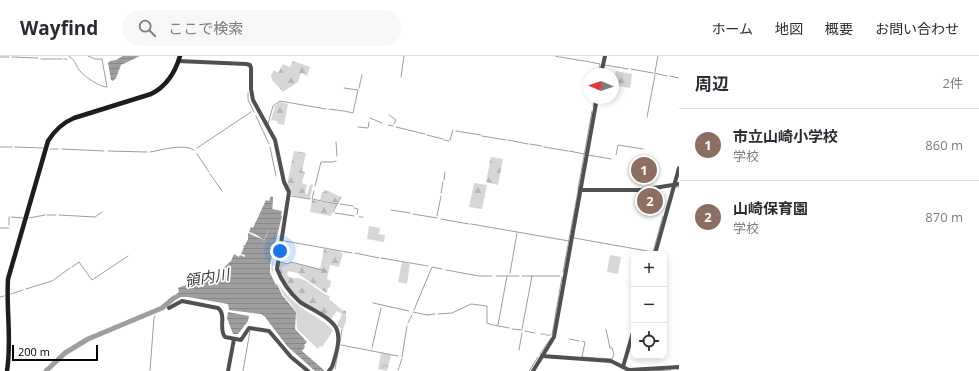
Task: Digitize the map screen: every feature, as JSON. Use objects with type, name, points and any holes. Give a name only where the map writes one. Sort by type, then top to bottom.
[{"type":"main road","points":[[7,371],[10,344],[7,302],[8,279],[48,141],[57,128],[65,122],[159,90],[174,72],[179,59]]},
{"type":"street","points":[[602,68],[605,56]]},
{"type":"street","points":[[179,59],[246,64],[250,65],[252,68],[251,89],[253,100],[275,140],[284,182],[289,192],[277,269],[291,292],[301,302],[326,318],[336,328],[338,338],[332,367],[329,371]]},
{"type":"street","points":[[533,371],[554,337],[595,104]]},
{"type":"street","points":[[656,251],[677,184],[679,168]]},
{"type":"street","points":[[580,190],[636,190],[677,184]]},
{"type":"street","points":[[169,308],[182,301],[218,308],[222,312],[223,334],[225,337],[239,340],[243,339],[246,332],[250,328],[269,331],[291,357],[308,371]]},
{"type":"street","points":[[228,371],[234,339]]},
{"type":"street","points":[[623,367],[631,339]]},
{"type":"street","points":[[542,356],[611,361],[629,370],[679,367]]},
{"type":"green space","points":[[293,61],[310,67],[307,76],[301,73],[298,82],[283,92],[272,80],[271,75],[274,70],[278,73],[283,64],[290,67]]},
{"type":"green space","points":[[619,72],[632,74],[630,88],[619,86]]},
{"type":"green space","points":[[280,102],[288,104],[284,125],[278,124],[277,121],[271,120],[275,106]]},
{"type":"green space","points":[[294,151],[306,153],[302,171],[305,172],[302,183],[307,185],[305,193],[307,194],[310,185],[313,184],[310,199],[291,195],[291,191],[287,185]]},
{"type":"green space","points":[[491,157],[503,159],[498,185],[486,182]]},
{"type":"green space","points":[[474,183],[487,185],[482,209],[469,207]]},
{"type":"green space","points":[[326,190],[341,197],[337,203],[320,200],[322,193]]},
{"type":"green space","points":[[312,200],[337,204],[331,216],[310,212]]},
{"type":"green space","points":[[369,226],[380,228],[379,234],[385,235],[384,242],[367,239]]},
{"type":"green space","points":[[324,249],[339,251],[343,254],[339,267],[330,265],[327,279],[331,281],[327,293],[297,273],[288,271],[287,275],[306,281],[322,293],[330,296],[329,299],[342,310],[346,311],[346,322],[343,329],[337,326],[342,314],[337,311],[330,320],[297,296],[284,281],[280,272],[279,262],[288,265],[291,262],[320,269]]},
{"type":"green space","points":[[275,252],[273,265],[276,279],[271,268]]},
{"type":"green space","points":[[610,255],[621,257],[618,274],[607,272]]},
{"type":"green space","points":[[402,262],[410,264],[407,284],[398,282]]},
{"type":"green space","points":[[277,280],[292,300],[331,328],[333,331],[322,347],[320,346],[318,349],[297,329],[296,311],[283,294]]},
{"type":"green space","points":[[381,353],[391,355],[387,371],[378,369]]},
{"type":"shaded area","points":[[123,56],[140,56],[121,65],[116,78],[113,81],[111,80],[108,63]]},
{"type":"shaded area","points":[[271,196],[273,197],[272,213],[264,240],[249,232],[251,227],[253,228],[266,200],[269,201]]},
{"type":"shaded area","points":[[272,209],[282,211],[282,216],[270,264],[270,273],[282,295],[296,312],[295,329],[307,342],[302,351],[325,371],[315,371],[287,346],[265,317],[261,314],[229,310],[228,304],[188,297],[181,297],[169,303],[168,300],[179,292],[178,288],[193,283],[195,285],[201,285],[203,282],[221,273],[220,271],[231,261],[234,254],[239,257],[240,255],[245,257],[245,255],[241,254],[244,247],[243,246],[248,239],[248,233],[264,240],[254,261],[267,234]]},
{"type":"shaded area","points":[[228,312],[249,316],[248,321],[238,334],[233,334],[227,318]]},
{"type":"waterway","points":[[69,56],[85,76],[97,84],[107,87],[102,59],[95,59],[88,56]]},
{"type":"waterway","points":[[401,77],[404,56]]},
{"type":"waterway","points":[[555,56],[559,57]]},
{"type":"waterway","points":[[655,72],[658,56]]},
{"type":"waterway","points":[[0,57],[9,57]]},
{"type":"waterway","points":[[12,57],[38,58]]},
{"type":"waterway","points":[[560,57],[584,61]]},
{"type":"waterway","points":[[41,59],[62,59]]},
{"type":"waterway","points":[[585,61],[600,64],[600,68]]},
{"type":"waterway","points":[[605,65],[628,69]]},
{"type":"waterway","points":[[631,69],[653,73]]},
{"type":"waterway","points":[[654,73],[667,76]]},
{"type":"waterway","points":[[359,88],[362,75]]},
{"type":"waterway","points":[[647,117],[655,75]]},
{"type":"waterway","points":[[670,76],[679,78]]},
{"type":"waterway","points":[[344,88],[358,90],[353,113],[344,111]]},
{"type":"waterway","points":[[248,93],[248,100],[254,112]]},
{"type":"waterway","points":[[268,124],[273,106],[280,101],[326,109]]},
{"type":"waterway","points":[[329,109],[343,111]]},
{"type":"waterway","points":[[578,189],[592,111]]},
{"type":"waterway","points":[[197,148],[251,112]]},
{"type":"waterway","points":[[389,115],[396,120],[394,124]]},
{"type":"waterway","points":[[256,116],[269,144]]},
{"type":"waterway","points":[[370,118],[382,123]]},
{"type":"waterway","points":[[358,127],[368,128],[369,122]]},
{"type":"waterway","points":[[388,125],[393,126]]},
{"type":"waterway","points":[[396,127],[425,134]]},
{"type":"waterway","points":[[450,140],[453,130]]},
{"type":"waterway","points":[[456,131],[481,135]]},
{"type":"waterway","points":[[427,135],[443,139]]},
{"type":"waterway","points":[[482,136],[506,140]]},
{"type":"waterway","points":[[444,140],[449,141]]},
{"type":"waterway","points":[[508,140],[528,144]]},
{"type":"waterway","points":[[336,142],[337,156]]},
{"type":"waterway","points":[[530,144],[542,146]]},
{"type":"waterway","points":[[616,155],[618,145],[643,149]]},
{"type":"waterway","points":[[0,147],[12,147]]},
{"type":"waterway","points":[[15,147],[43,148]]},
{"type":"waterway","points":[[150,152],[179,147],[194,150]]},
{"type":"waterway","points":[[270,147],[276,176]]},
{"type":"waterway","points":[[544,147],[568,151]]},
{"type":"waterway","points":[[50,149],[58,149]]},
{"type":"waterway","points":[[62,149],[104,151]]},
{"type":"waterway","points":[[108,151],[147,152]]},
{"type":"waterway","points":[[569,151],[584,154]]},
{"type":"waterway","points":[[197,154],[209,172]]},
{"type":"waterway","points":[[588,155],[611,159]]},
{"type":"waterway","points":[[315,186],[321,162],[336,161]]},
{"type":"waterway","points":[[444,180],[445,172]]},
{"type":"waterway","points":[[210,174],[222,191]]},
{"type":"waterway","points":[[441,193],[443,182]]},
{"type":"waterway","points":[[314,191],[312,199],[337,204]]},
{"type":"waterway","points":[[563,272],[578,191]]},
{"type":"waterway","points":[[291,196],[310,199]]},
{"type":"waterway","points":[[437,216],[441,196]]},
{"type":"waterway","points":[[333,212],[341,197]]},
{"type":"waterway","points":[[340,204],[353,206]]},
{"type":"waterway","points":[[354,208],[358,209],[357,214]]},
{"type":"waterway","points":[[391,210],[410,213]]},
{"type":"waterway","points":[[59,215],[95,217],[102,212]]},
{"type":"waterway","points":[[335,213],[354,216]]},
{"type":"waterway","points":[[413,214],[437,218]]},
{"type":"waterway","points":[[29,218],[45,215]]},
{"type":"waterway","points":[[47,215],[56,215]]},
{"type":"waterway","points":[[574,238],[653,252],[663,216]]},
{"type":"waterway","points":[[9,217],[9,225]]},
{"type":"waterway","points":[[11,217],[23,218]]},
{"type":"waterway","points":[[441,219],[469,224]]},
{"type":"waterway","points":[[471,224],[569,241]]},
{"type":"waterway","points":[[0,228],[9,228]]},
{"type":"waterway","points":[[510,273],[517,233]]},
{"type":"waterway","points":[[285,241],[352,253]]},
{"type":"waterway","points":[[355,253],[379,258]]},
{"type":"waterway","points":[[72,267],[79,262],[92,280],[128,256]]},
{"type":"waterway","points":[[381,258],[428,266]]},
{"type":"waterway","points":[[280,262],[288,264],[291,262],[326,271]]},
{"type":"waterway","points":[[414,310],[432,267],[442,269]]},
{"type":"waterway","points":[[26,289],[52,281],[70,268]]},
{"type":"waterway","points":[[446,270],[479,276],[492,276]]},
{"type":"waterway","points":[[496,276],[519,276]]},
{"type":"waterway","points":[[498,325],[507,276]]},
{"type":"waterway","points":[[522,276],[560,276]]},
{"type":"waterway","points":[[522,329],[532,276]]},
{"type":"waterway","points":[[552,335],[562,277]]},
{"type":"waterway","points":[[11,294],[23,290]]},
{"type":"waterway","points":[[0,297],[4,296]]},
{"type":"waterway","name":"領内川","points":[[46,371],[65,353],[88,339],[162,308],[174,298]]},
{"type":"waterway","points":[[373,303],[409,311]]},
{"type":"waterway","points":[[438,314],[452,313],[471,304],[487,306],[487,323],[492,325]]},
{"type":"waterway","points":[[372,348],[381,308]]},
{"type":"waterway","points":[[413,312],[427,315],[435,314]]},
{"type":"waterway","points":[[408,323],[412,315]]},
{"type":"waterway","points":[[150,370],[155,316]]},
{"type":"waterway","points":[[493,325],[509,328]]},
{"type":"waterway","points":[[402,357],[407,326]]},
{"type":"waterway","points":[[340,342],[342,329]]},
{"type":"waterway","points":[[512,329],[522,330]]},
{"type":"waterway","points":[[599,358],[612,359],[614,354],[612,348],[610,348],[606,329]]},
{"type":"waterway","points":[[243,371],[250,331]]},
{"type":"waterway","points":[[525,331],[535,333]]},
{"type":"waterway","points":[[519,350],[522,333]]},
{"type":"waterway","points":[[540,354],[551,338]]},
{"type":"waterway","points":[[569,339],[579,341]]},
{"type":"waterway","points":[[582,341],[585,342],[582,357],[597,358]]},
{"type":"waterway","points":[[341,345],[398,356]]},
{"type":"waterway","points":[[335,369],[338,352]]},
{"type":"waterway","points":[[529,371],[538,357]]},
{"type":"waterway","points":[[398,370],[402,359]]},
{"type":"waterway","points":[[646,371],[671,370]]},
{"type":"place","name":"市立山崎小学校","points":[[644,170]]},
{"type":"place","name":"山崎保育園","points":[[650,201]]}]
